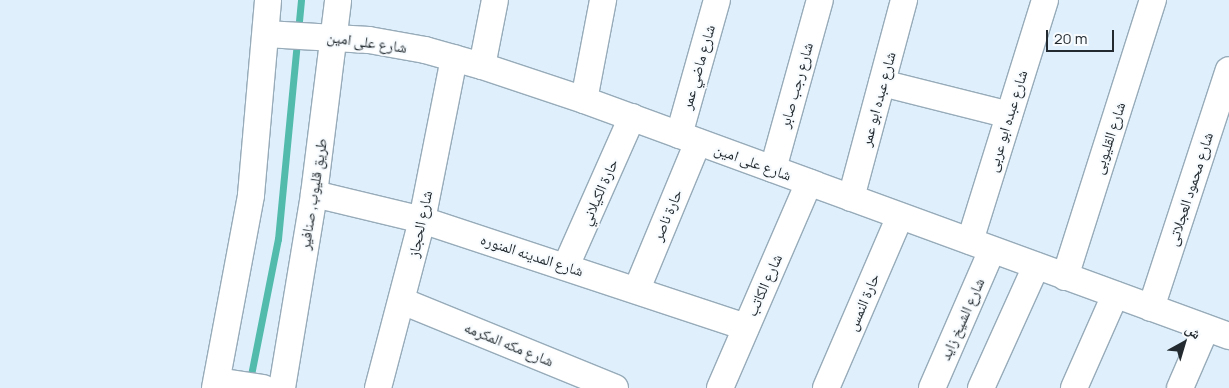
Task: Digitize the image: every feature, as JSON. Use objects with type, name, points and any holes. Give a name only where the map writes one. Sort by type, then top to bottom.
[{"type":"street","points":[[263,388],[216,384],[251,194],[268,0]]},
{"type":"street","name":"طريق قليوب, صنافير","points":[[282,388],[314,194],[336,36],[338,0]]},
{"type":"street","points":[[482,66],[495,0]]},
{"type":"street","points":[[584,100],[603,0]]},
{"type":"street","name":"شارع ماضي عمر","points":[[688,138],[717,0]]},
{"type":"street","name":"شارع رجب صابر","points":[[773,169],[820,0]]},
{"type":"street","name":"شارع عبده ابو عمر","points":[[851,198],[904,0]]},
{"type":"street","name":"شارع عبده ابو عربى","points":[[981,246],[1009,115],[1045,0]]},
{"type":"street","name":"شارع القليوبى","points":[[1065,276],[1153,0]]},
{"type":"street","name":"شارع على امين","points":[[266,34],[336,36],[425,50],[482,66],[584,100],[1218,332]]},
{"type":"street","name":"شارع الحجاز","points":[[378,388],[422,220],[454,58]]},
{"type":"street","name":"شارع محمود العجلاتى","points":[[1151,308],[1229,70]]},
{"type":"street","points":[[882,83],[1009,115]]},
{"type":"street","name":"حارة الكيلاني","points":[[566,266],[632,118]]},
{"type":"street","name":"حارة ناصر","points":[[637,289],[688,138]]},
{"type":"street","name":"شارع الكاتب","points":[[720,388],[809,182]]},
{"type":"street","name":"شارع المدينه المنوره","points":[[314,194],[422,220],[637,289],[746,327]]},
{"type":"street","name":"حارة النمس","points":[[826,388],[900,216]]},
{"type":"street","name":"شارع الشيخ زايد","points":[[932,388],[981,246]]},
{"type":"street","points":[[980,388],[1036,266]]},
{"type":"street","points":[[1074,388],[1115,295]]},
{"type":"street","name":"شارع مكه المكرمه","points":[[402,301],[615,388]]},
{"type":"street","points":[[1180,388],[1218,332]]},
{"type":"waterway","points":[[250,380],[278,239],[301,0]]}]
